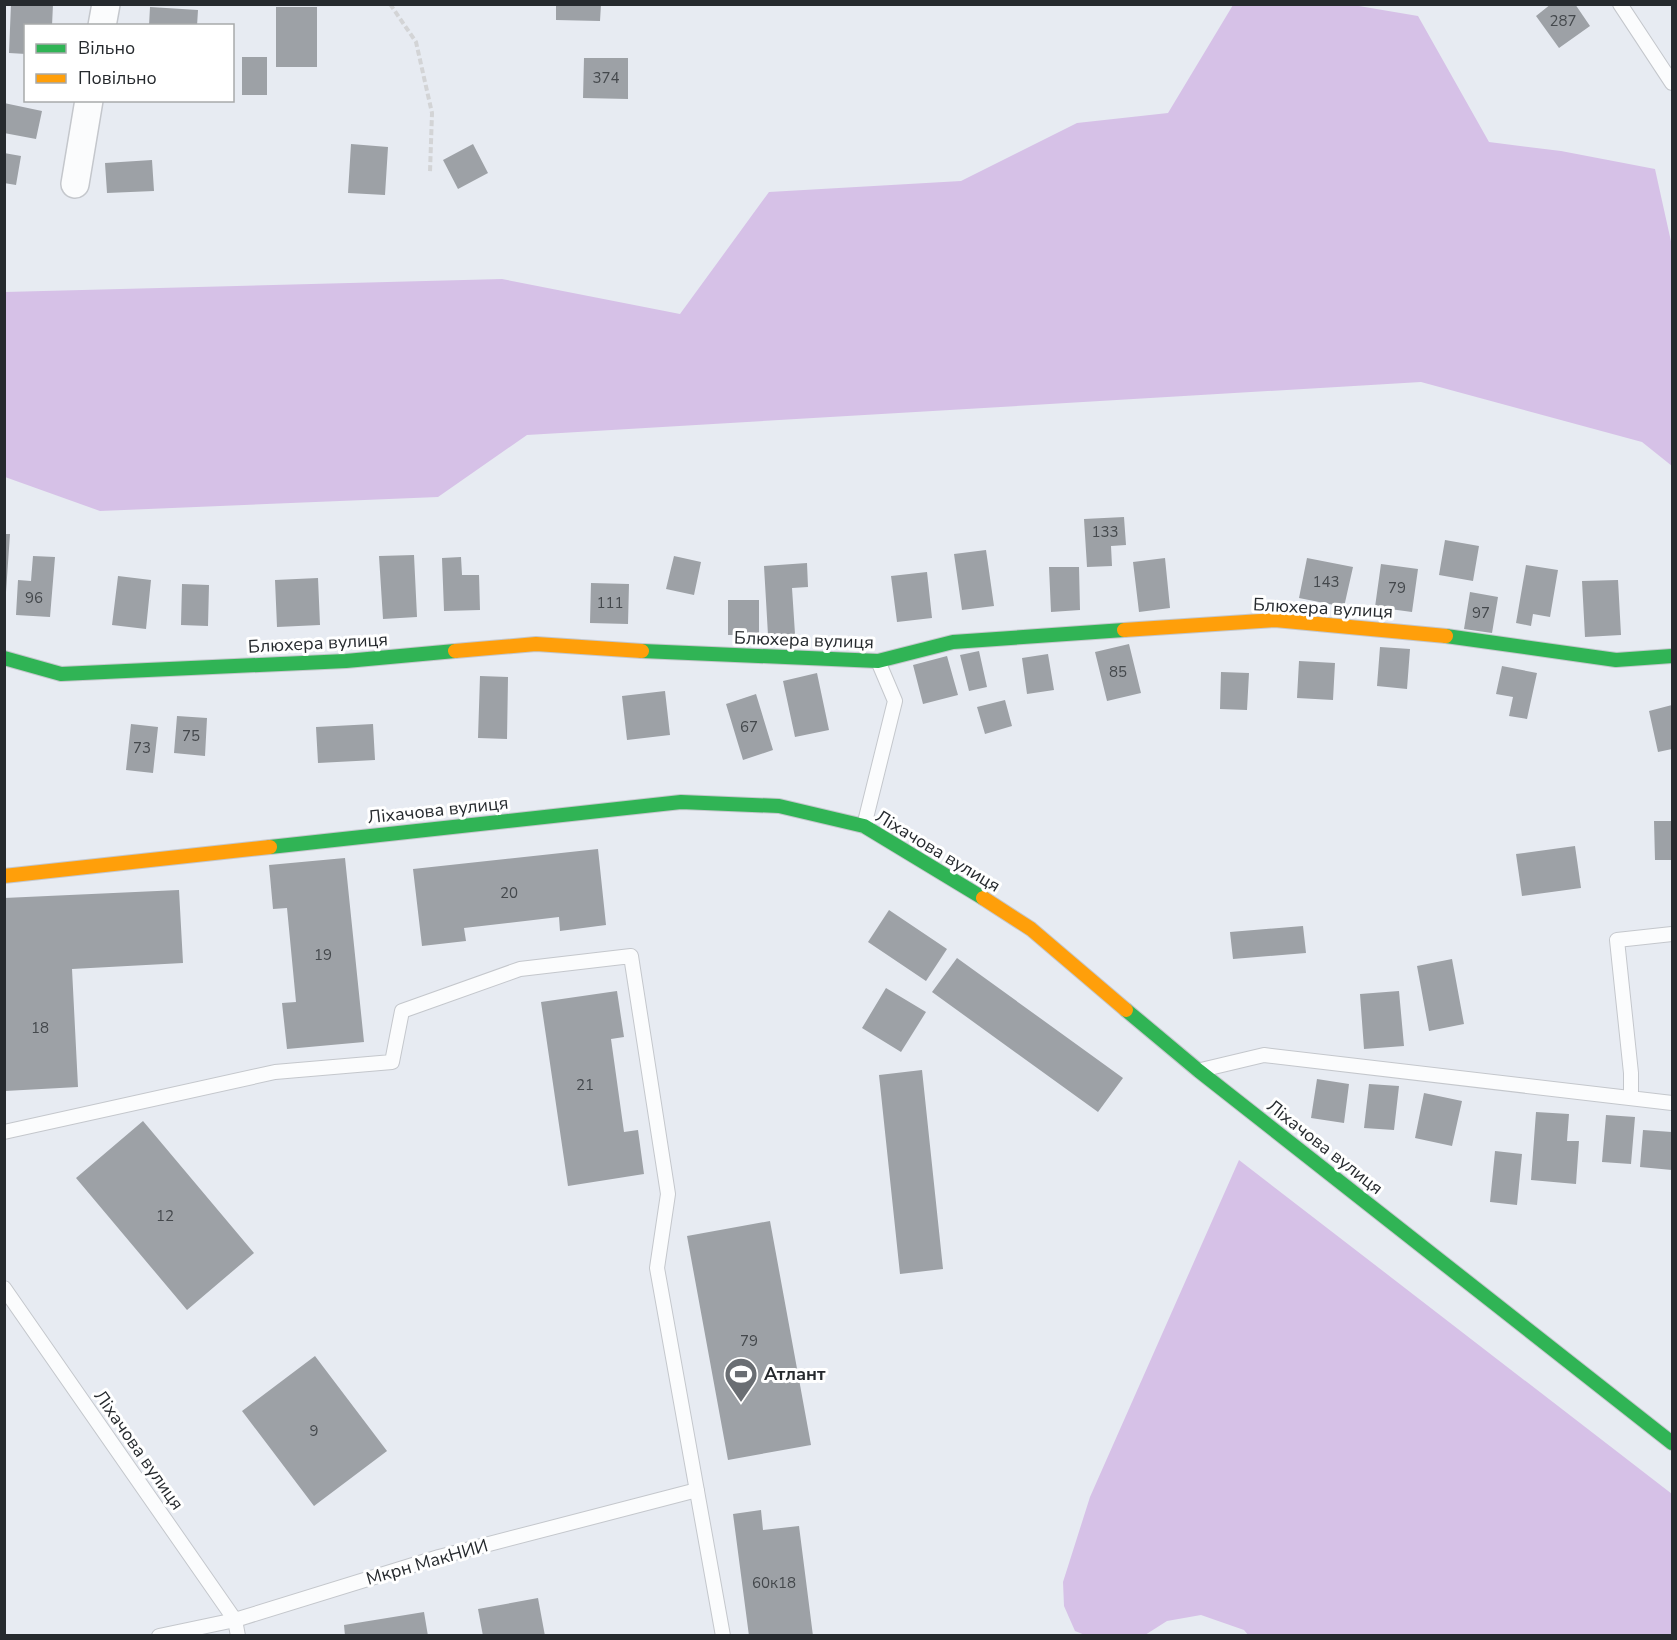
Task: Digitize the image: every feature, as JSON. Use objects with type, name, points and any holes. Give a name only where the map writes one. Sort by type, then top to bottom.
[{"type":"street","points":[[102,24],[106,4]]},
{"type":"street","points":[[75,184],[89,102]]},
{"type":"street","name":"Блюхера вулиця","points":[[4,658],[61,674],[346,661],[536,644],[664,653],[878,661],[953,642],[1275,620],[1412,631],[1616,660],[1672,656]]},
{"type":"street","name":"Ліхачова вулиця","points":[[4,876],[681,802],[779,806],[864,826],[1031,929],[1199,1071],[1672,1443]]},
{"type":"lane","points":[[1620,4],[1672,83]]},
{"type":"lane","points":[[864,826],[895,701],[878,661]]},
{"type":"lane","points":[[1631,1098],[1631,1073],[1617,940],[1672,934]]},
{"type":"lane","points":[[4,1132],[275,1072],[392,1062],[402,1011],[520,969],[631,956],[668,1194],[657,1268],[723,1635]]},
{"type":"lane","points":[[1199,1071],[1264,1055],[1672,1103]]},
{"type":"lane","name":"Ліхачова вулиця","points":[[4,1288],[235,1620],[238,1635]]},
{"type":"lane","name":"Мкрн МакНИИ","points":[[159,1635],[235,1620],[439,1557],[697,1490]]},
{"type":"path","points":[[390,4],[416,42],[432,113],[430,171]]},
{"type":"shaded area","points":[[1233,5],[1353,5],[1418,16],[1489,142],[1561,151],[1655,169],[1672,246],[1672,466],[1642,442],[1421,382],[527,435],[438,497],[100,511],[5,477],[5,292],[502,279],[680,314],[769,192],[961,181],[1077,123],[1168,113]]},
{"type":"shaded area","points":[[1239,1160],[1672,1494],[1672,1635],[1249,1636],[1244,1630],[1201,1615],[1167,1621],[1145,1635],[1085,1635],[1075,1631],[1064,1606],[1063,1582],[1090,1497]]},
{"type":"building","points":[[11,4],[53,4],[52,24],[24,24],[24,54],[9,53]]},
{"type":"building","points":[[556,4],[601,4],[600,21],[556,20]]},
{"type":"building","points":[[1551,4],[1575,4],[1590,26],[1559,48],[1536,16]]},
{"type":"building","points":[[150,7],[198,10],[197,24],[149,24]]},
{"type":"building","points":[[276,7],[317,7],[317,67],[276,67]]},
{"type":"building","points":[[242,57],[267,57],[267,95],[242,95]]},
{"type":"building","points":[[584,58],[628,58],[628,99],[583,98]]},
{"type":"building","points":[[4,103],[42,111],[36,139],[4,133]]},
{"type":"building","points":[[351,144],[388,147],[385,195],[348,193]]},
{"type":"building","points":[[473,144],[488,173],[458,189],[443,160]]},
{"type":"building","points":[[4,153],[21,156],[16,185],[4,183]]},
{"type":"building","points":[[152,160],[154,191],[107,193],[105,163]]},
{"type":"building","points":[[1124,517],[1126,545],[1111,546],[1112,566],[1087,567],[1084,519]]},
{"type":"building","points":[[4,534],[10,534],[6,592],[4,592]]},
{"type":"building","points":[[1445,540],[1479,546],[1473,581],[1439,575]]},
{"type":"building","points":[[986,550],[994,606],[962,610],[954,554]]},
{"type":"building","points":[[414,555],[417,617],[383,619],[379,556]]},
{"type":"building","points":[[33,556],[55,557],[50,617],[16,615],[18,580],[31,581]]},
{"type":"building","points":[[674,556],[701,562],[694,595],[666,589]]},
{"type":"building","points":[[461,557],[462,575],[479,575],[480,610],[444,611],[442,558]]},
{"type":"building","points":[[1165,558],[1170,608],[1139,612],[1133,562]]},
{"type":"building","points":[[1307,558],[1353,567],[1344,607],[1299,598]]},
{"type":"building","points":[[807,563],[808,587],[792,588],[795,634],[768,635],[764,566]]},
{"type":"building","points":[[1381,564],[1418,569],[1412,612],[1375,607]]},
{"type":"building","points":[[1526,565],[1558,570],[1550,617],[1533,614],[1531,626],[1516,623]]},
{"type":"building","points":[[1049,567],[1079,567],[1080,610],[1051,612]]},
{"type":"building","points":[[927,572],[932,618],[897,622],[891,576]]},
{"type":"building","points":[[118,576],[151,580],[146,629],[112,625]]},
{"type":"building","points":[[318,578],[320,625],[277,627],[275,580]]},
{"type":"building","points":[[1618,580],[1621,635],[1585,637],[1582,581]]},
{"type":"building","points":[[591,583],[629,584],[628,624],[590,623]]},
{"type":"building","points":[[182,584],[209,585],[208,626],[181,625]]},
{"type":"building","points":[[1470,592],[1498,597],[1492,633],[1464,629]]},
{"type":"building","points":[[728,600],[759,600],[759,635],[728,635]]},
{"type":"building","points":[[1129,644],[1141,693],[1107,701],[1095,652]]},
{"type":"building","points":[[1380,647],[1410,649],[1407,689],[1377,686]]},
{"type":"building","points":[[979,651],[987,687],[969,691],[960,655]]},
{"type":"building","points":[[1048,654],[1054,690],[1027,694],[1022,658]]},
{"type":"building","points":[[947,656],[958,695],[923,704],[913,665]]},
{"type":"building","points":[[1299,661],[1335,663],[1333,700],[1297,698]]},
{"type":"building","points":[[1502,666],[1537,673],[1527,719],[1509,716],[1513,697],[1496,694]]},
{"type":"building","points":[[1221,672],[1249,673],[1247,710],[1220,709]]},
{"type":"building","points":[[817,673],[829,730],[795,737],[783,681]]},
{"type":"building","points":[[480,676],[508,677],[507,739],[478,738]]},
{"type":"building","points":[[665,691],[670,735],[627,740],[622,696]]},
{"type":"building","points":[[756,694],[773,750],[743,760],[726,704]]},
{"type":"building","points":[[1005,700],[1012,726],[985,734],[977,707]]},
{"type":"building","points":[[1672,705],[1672,749],[1658,752],[1649,711]]},
{"type":"building","points":[[177,716],[207,718],[205,756],[174,753]]},
{"type":"building","points":[[131,724],[158,727],[153,773],[126,770]]},
{"type":"building","points":[[373,724],[375,760],[318,763],[316,727]]},
{"type":"building","points":[[1654,821],[1672,821],[1672,860],[1655,860]]},
{"type":"building","points":[[1575,846],[1581,888],[1522,896],[1516,854]]},
{"type":"building","points":[[598,849],[606,925],[560,931],[559,917],[464,928],[466,941],[422,946],[413,869]]},
{"type":"building","points":[[345,858],[364,1042],[287,1049],[282,1003],[296,1002],[287,908],[273,909],[269,865]]},
{"type":"building","points":[[179,890],[183,963],[72,969],[78,1087],[5,1091],[4,898]]},
{"type":"building","points":[[889,910],[947,949],[926,981],[868,942]]},
{"type":"building","points":[[1303,926],[1306,953],[1233,959],[1230,932]]},
{"type":"building","points":[[957,958],[1123,1078],[1098,1112],[932,992]]},
{"type":"building","points":[[1452,959],[1464,1024],[1429,1031],[1417,966]]},
{"type":"building","points":[[886,988],[926,1012],[901,1052],[862,1028]]},
{"type":"building","points":[[617,991],[624,1037],[611,1039],[624,1132],[638,1130],[644,1174],[568,1186],[541,1002]]},
{"type":"building","points":[[1399,991],[1404,1046],[1364,1049],[1360,994]]},
{"type":"building","points":[[922,1070],[943,1269],[900,1274],[879,1075]]},
{"type":"building","points":[[1317,1079],[1349,1084],[1344,1123],[1311,1118]]},
{"type":"building","points":[[1369,1084],[1399,1086],[1394,1130],[1364,1128]]},
{"type":"building","points":[[1424,1093],[1462,1101],[1452,1146],[1415,1138]]},
{"type":"building","points":[[1536,1112],[1569,1114],[1567,1141],[1579,1141],[1576,1184],[1531,1180]]},
{"type":"building","points":[[1606,1115],[1635,1117],[1631,1164],[1602,1162]]},
{"type":"building","points":[[143,1121],[254,1253],[187,1310],[76,1178]]},
{"type":"building","points":[[1643,1130],[1672,1132],[1672,1170],[1640,1167]]},
{"type":"building","points":[[1495,1151],[1522,1154],[1517,1205],[1490,1202]]},
{"type":"building","points":[[770,1221],[811,1445],[728,1460],[687,1236]]},
{"type":"building","points":[[315,1356],[387,1451],[314,1506],[242,1411]]},
{"type":"building","points":[[761,1510],[763,1530],[799,1526],[813,1636],[749,1636],[733,1514]]},
{"type":"building","points":[[538,1598],[545,1636],[483,1636],[478,1609]]},
{"type":"building","points":[[424,1612],[428,1636],[345,1636],[344,1625]]},
{"type":"traffic: fast","points":[[642,651],[878,661],[953,642],[1124,630]]},
{"type":"traffic: fast","points":[[1446,636],[1616,660],[1672,656]]},
{"type":"traffic: fast","points":[[4,658],[61,674],[346,661],[455,651]]},
{"type":"traffic: fast","points":[[270,847],[681,802],[779,806],[864,826],[983,898]]},
{"type":"traffic: fast","points":[[1126,1010],[1199,1071],[1672,1443]]},
{"type":"traffic: slow","points":[[1124,630],[1275,620],[1446,636]]},
{"type":"traffic: slow","points":[[455,651],[536,644],[642,651]]},
{"type":"traffic: slow","points":[[4,876],[270,847]]},
{"type":"traffic: slow","points":[[983,898],[1031,929],[1126,1010]]},
{"type":"place","name":"Атлант","points":[[741,1403]]}]
